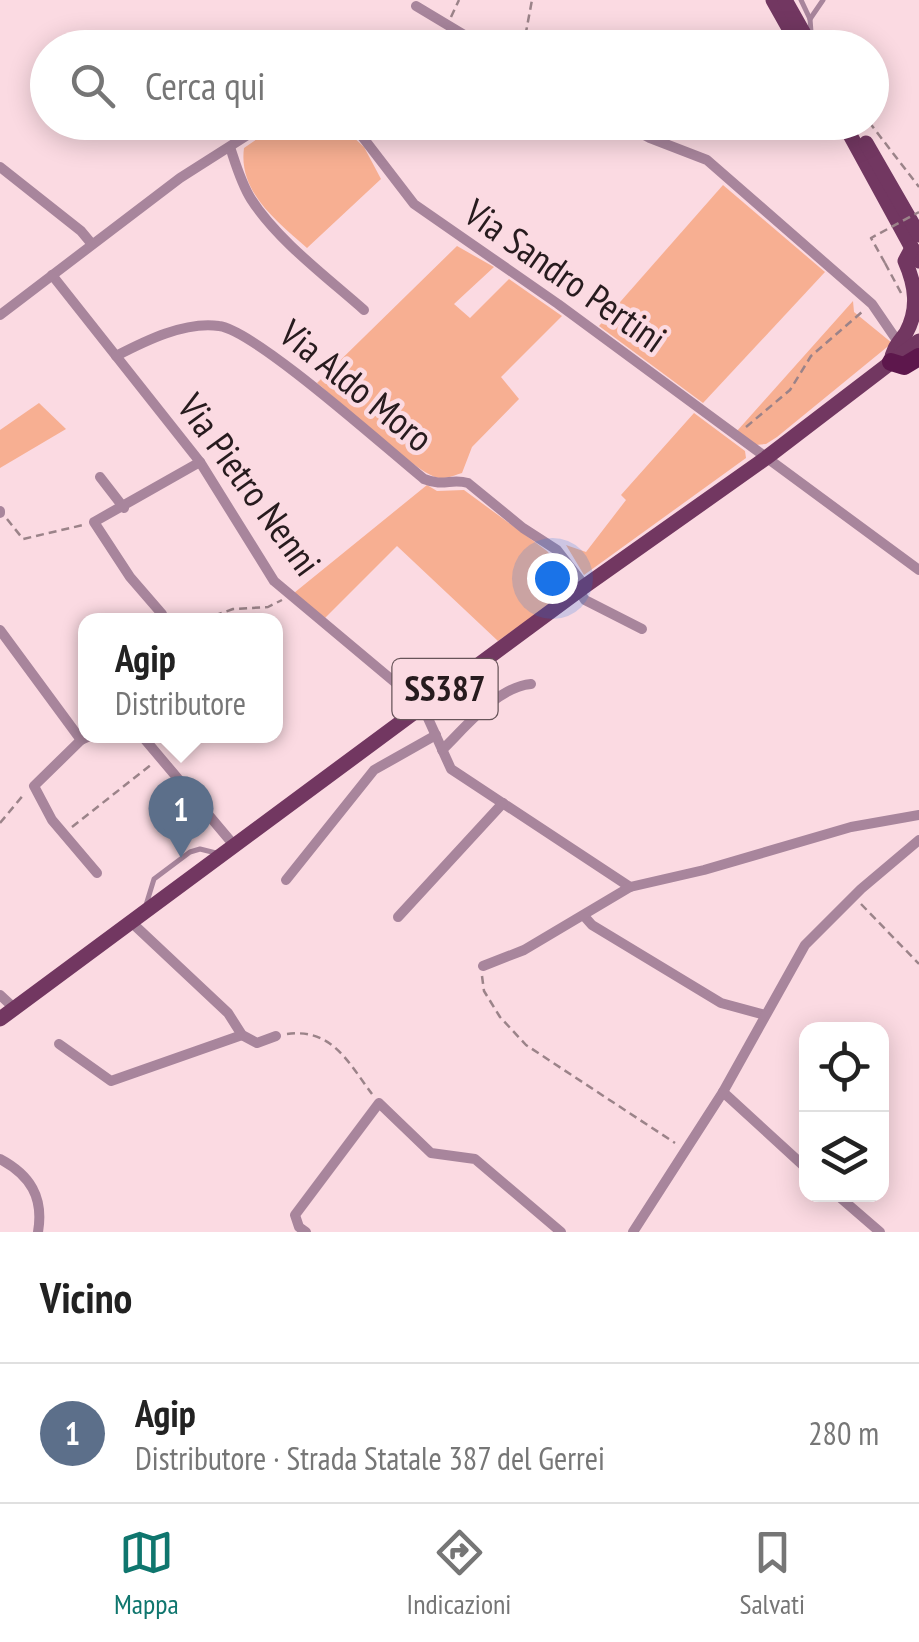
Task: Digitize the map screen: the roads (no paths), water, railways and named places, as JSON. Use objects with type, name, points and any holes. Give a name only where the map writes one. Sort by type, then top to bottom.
[{"type":"highway","points":[[891,362],[904,366],[919,357]]},
{"type":"main road","points":[[772,0],[794,30]]},
{"type":"main road","points":[[785,0],[799,30]]},
{"type":"main road","points":[[854,140],[917,248]]},
{"type":"main road","points":[[863,140],[917,248]]},
{"type":"main road","points":[[891,362],[894,347],[908,330],[916,308],[917,293],[905,261],[917,248]]},
{"type":"main road","name":"SS387","points":[[7,1013],[582,588],[766,458],[919,341]]},
{"type":"street","points":[[416,6],[458,30]]},
{"type":"street","points":[[0,315],[180,178],[241,140]]},
{"type":"street","name":"Via Sandro Pertini","points":[[365,140],[414,204],[558,304],[919,570]]},
{"type":"street","points":[[655,140],[707,160],[872,304],[898,342]]},
{"type":"street","points":[[230,147],[252,201],[304,256],[364,310]]},
{"type":"street","points":[[0,167],[82,231],[91,243]]},
{"type":"street","name":"Via Pietro Nenni","points":[[52,275],[200,462],[274,580],[422,706]]},
{"type":"street","name":"Via Aldo Moro","points":[[116,356],[161,333],[220,326],[257,344],[424,479],[439,485],[468,483],[557,550],[582,588],[585,600],[642,629]]},
{"type":"street","points":[[161,613],[130,577],[94,522],[200,462]]},
{"type":"street","points":[[100,477],[124,508]]},
{"type":"street","points":[[0,630],[78,729]]},
{"type":"street","points":[[442,750],[504,694],[531,684]]},
{"type":"street","points":[[422,706],[451,769],[630,887]]},
{"type":"street","points":[[286,880],[374,770],[436,735]]},
{"type":"street","points":[[80,743],[34,786],[64,835],[97,873]]},
{"type":"street","points":[[148,743],[226,849]]},
{"type":"street","points":[[398,916],[503,803]]},
{"type":"street","points":[[483,966],[524,950],[630,887],[852,827],[919,815]]},
{"type":"street","points":[[633,1232],[722,1092],[806,945],[856,894],[919,840]]},
{"type":"street","points":[[584,916],[592,925],[722,1004],[765,1016]]},
{"type":"street","points":[[129,920],[228,1014],[242,1035],[256,1043],[276,1036]]},
{"type":"street","points":[[0,995],[7,1013]]},
{"type":"street","points":[[58,1044],[112,1081],[242,1035]]},
{"type":"street","points":[[722,1092],[799,1162]]},
{"type":"street","points":[[306,1232],[295,1215],[379,1103],[431,1153],[475,1159],[561,1232]]},
{"type":"street","points":[[0,1159],[24,1172],[35,1193],[38,1232]]},
{"type":"street","points":[[845,1202],[880,1232]]},
{"type":"lane","points":[[801,0],[810,19]]},
{"type":"lane","points":[[809,30],[810,19],[823,0]]},
{"type":"place","name":"Agip","points":[[181,858]]}]
